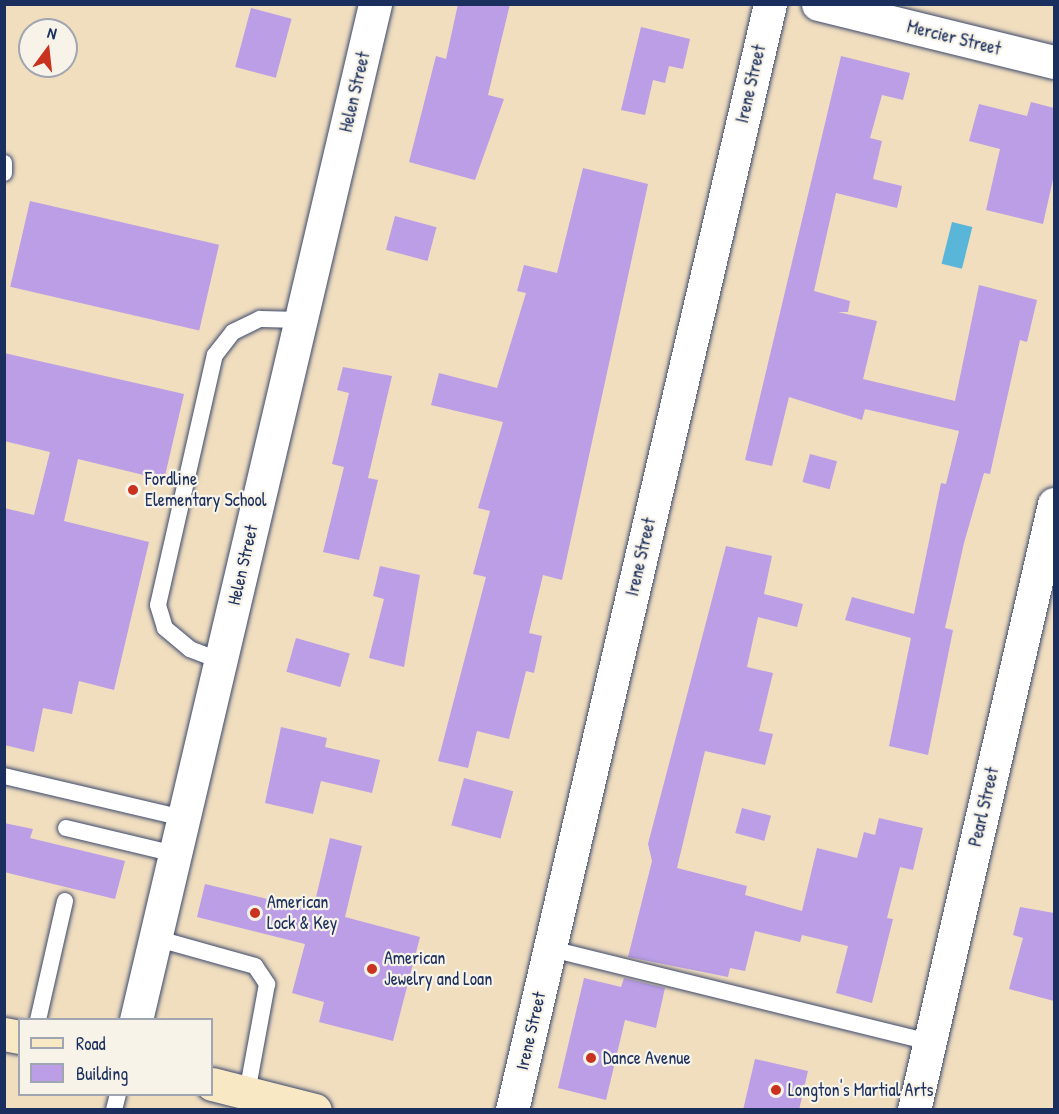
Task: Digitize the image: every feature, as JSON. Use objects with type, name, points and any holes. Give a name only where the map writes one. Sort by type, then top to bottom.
[{"type":"main road","points":[[213,1084],[315,1110]]},
{"type":"street","name":"Helen Street","points":[[136,1018],[375,4]]},
{"type":"street","name":"Irene Street","points":[[512,1110],[770,4]]},
{"type":"street","name":"Mercier Street","points":[[818,4],[1054,62]]},
{"type":"street","name":"Pearl Street","points":[[914,1110],[1054,504]]},
{"type":"lane","points":[[4,163],[4,173]]},
{"type":"lane","points":[[221,661],[190,649],[165,628],[158,605],[215,355],[233,332],[260,319],[301,320]]},
{"type":"lane","points":[[4,776],[183,818]]},
{"type":"lane","points":[[66,828],[175,854]]},
{"type":"lane","points":[[38,1018],[65,902]]},
{"type":"lane","points":[[155,938],[255,966],[267,984],[248,1093]]},
{"type":"lane","points":[[550,949],[929,1042]]},
{"type":"water","points":[[952,222],[972,227],[962,269],[942,264]]},
{"type":"building","points":[[458,4],[510,4],[488,95],[504,99],[475,180],[409,162],[436,56],[446,59]]},
{"type":"building","points":[[251,8],[292,19],[276,78],[235,67]]},
{"type":"building","points":[[641,27],[690,39],[683,69],[669,66],[665,83],[653,80],[645,115],[621,110]]},
{"type":"building","points":[[841,56],[910,73],[903,100],[882,95],[870,138],[882,141],[873,179],[902,186],[897,208],[836,193],[814,291],[850,301],[848,312],[838,312],[877,321],[863,379],[955,401],[979,285],[1037,300],[1027,342],[1020,340],[990,474],[984,473],[964,543],[945,628],[953,630],[928,755],[889,746],[911,638],[845,620],[852,597],[914,614],[941,483],[946,484],[959,431],[865,409],[862,420],[789,397],[772,466],[745,460]]},
{"type":"building","points":[[1031,102],[1054,108],[1054,175],[1043,224],[986,210],[1000,149],[969,141],[979,104],[1027,116]]},
{"type":"building","points":[[583,168],[648,184],[562,580],[543,575],[529,633],[542,636],[534,673],[526,671],[509,739],[477,731],[468,768],[438,761],[486,577],[473,574],[490,511],[478,508],[503,422],[431,405],[439,373],[497,388],[526,293],[517,291],[524,265],[557,273]]},
{"type":"building","points":[[30,201],[219,245],[199,330],[10,287]]},
{"type":"building","points":[[395,216],[437,227],[427,261],[386,250]]},
{"type":"building","points":[[4,353],[184,394],[164,480],[78,459],[64,521],[149,542],[114,690],[79,681],[72,714],[43,708],[34,752],[4,745],[4,508],[34,515],[50,452],[4,441]]},
{"type":"building","points":[[343,367],[392,376],[368,478],[378,480],[359,560],[323,552],[344,467],[332,464],[349,393],[337,390]]},
{"type":"building","points":[[810,454],[837,461],[830,489],[802,482]]},
{"type":"building","points":[[726,546],[772,556],[764,594],[803,604],[797,627],[758,617],[747,667],[773,673],[759,731],[773,734],[765,765],[705,751],[677,868],[747,886],[745,895],[802,911],[817,848],[857,858],[864,832],[875,835],[879,818],[923,828],[913,870],[900,867],[887,918],[893,919],[872,1003],[836,993],[848,946],[802,935],[800,942],[755,931],[745,971],[730,968],[728,977],[628,957],[652,861],[648,844]]},
{"type":"building","points":[[380,566],[420,575],[404,667],[369,658],[384,599],[373,596]]},
{"type":"building","points":[[296,638],[350,653],[340,687],[286,672]]},
{"type":"building","points":[[281,727],[327,738],[325,747],[380,760],[372,793],[321,781],[313,814],[265,803]]},
{"type":"building","points":[[464,778],[513,791],[501,839],[451,825]]},
{"type":"building","points":[[742,808],[771,816],[764,841],[735,833]]},
{"type":"building","points":[[4,823],[33,829],[30,838],[125,861],[115,899],[4,872]]},
{"type":"building","points":[[330,838],[362,846],[345,917],[420,937],[393,1041],[319,1022],[324,1002],[292,993],[305,944],[197,917],[205,884],[313,910]]},
{"type":"building","points":[[1020,907],[1054,913],[1054,1001],[1009,989],[1023,938],[1013,935]]},
{"type":"building","name":"Dance Avenue","points":[[584,978],[621,987],[624,978],[665,988],[656,1028],[625,1020],[606,1100],[558,1088]]},
{"type":"building","name":"Longton's Martial Arts","points":[[755,1059],[808,1071],[799,1110],[743,1110]]},
{"type":"place","name":"Fordline Elementary School","points":[[133,490]]},
{"type":"place","name":"American Lock & Key","points":[[255,913]]},
{"type":"place","name":"American Jewelry and Loan","points":[[372,969]]},
{"type":"place","name":"Dance Avenue","points":[[591,1058]]},
{"type":"place","name":"Longton's Martial Arts","points":[[776,1090]]}]
